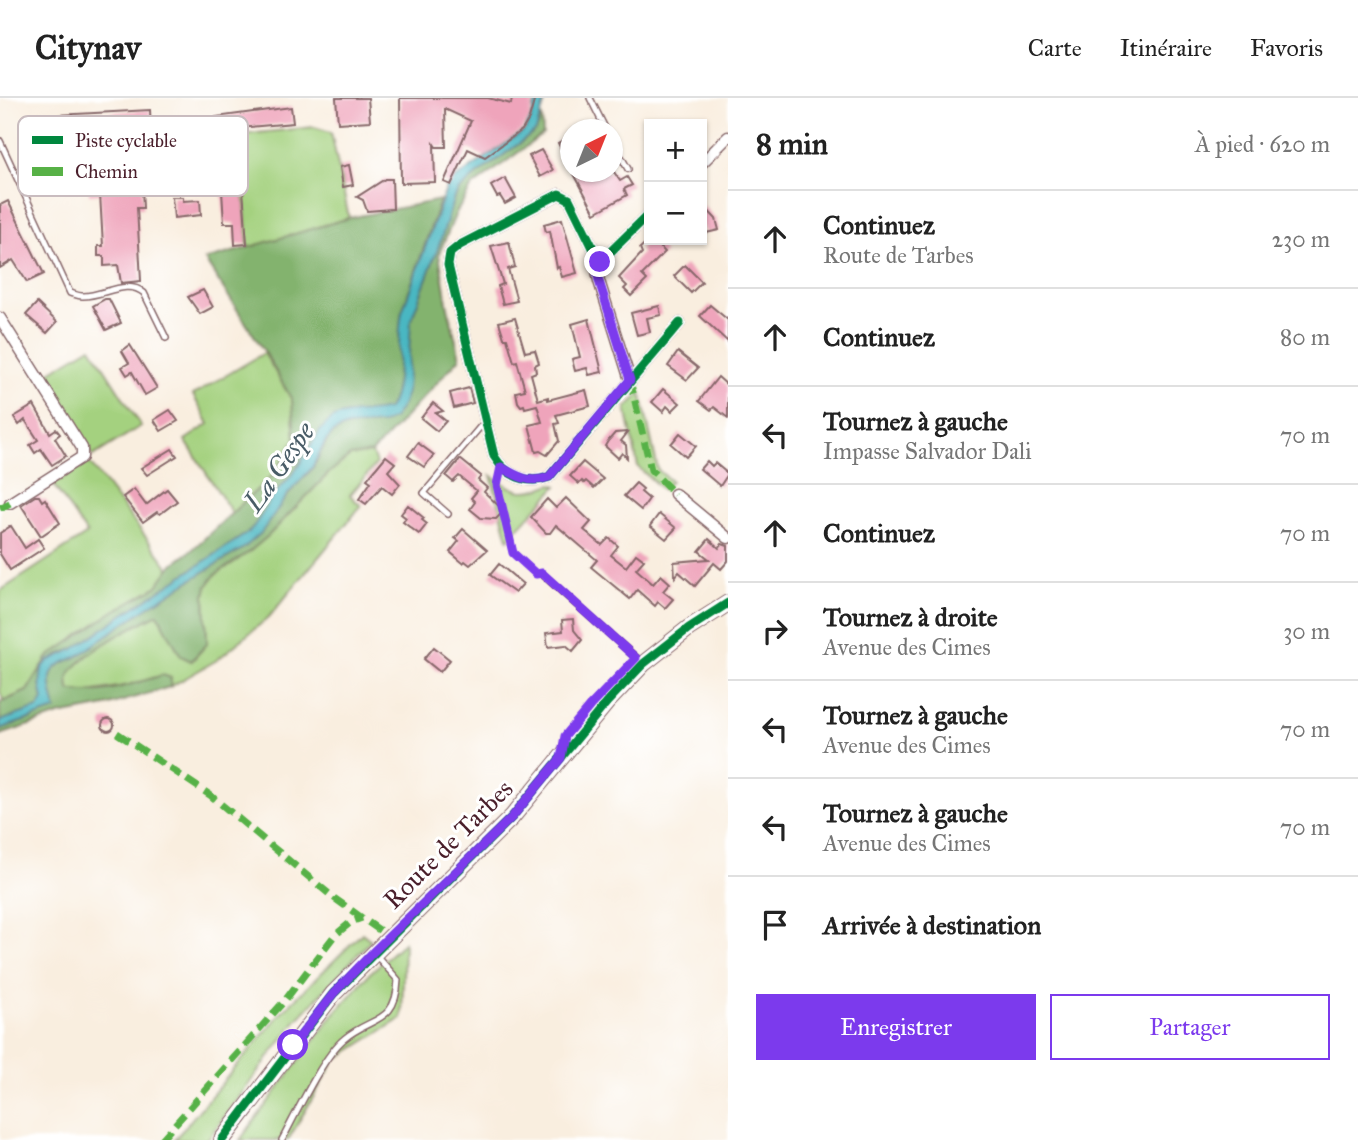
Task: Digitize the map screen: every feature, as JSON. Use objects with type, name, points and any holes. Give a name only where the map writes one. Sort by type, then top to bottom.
[{"type":"street","points":[[707,158],[728,137]]},
{"type":"street","points":[[600,262],[569,199],[559,194],[460,245],[450,253],[447,265],[494,456],[501,467],[526,480],[537,481],[549,477],[680,323]]},
{"type":"street","points":[[630,380],[597,270],[600,262],[644,219]]},
{"type":"street","points":[[0,318],[82,448],[82,457],[10,503]]},
{"type":"street","points":[[675,494],[728,538]]},
{"type":"street","name":"Route de Tarbes","points":[[222,1140],[333,994],[512,817],[599,711],[643,664],[689,628],[728,603]]},
{"type":"lane","points":[[590,98],[600,119]]},
{"type":"lane","points":[[0,141],[18,180]]},
{"type":"lane","points":[[623,160],[628,169]]},
{"type":"lane","points":[[25,196],[70,293],[82,296],[129,287],[140,289],[145,293],[166,338]]},
{"type":"lane","points":[[447,514],[424,493],[486,420]]},
{"type":"lane","points":[[542,573],[643,664]]},
{"type":"lane","points":[[282,1140],[331,1052],[345,1038],[384,1017],[397,999],[398,980],[373,952]]},
{"type":"path","points":[[501,467],[497,485],[513,553],[536,574],[542,573]]},
{"type":"green space","points":[[542,116],[543,134],[472,187],[456,213],[439,254],[460,358],[372,453],[350,456],[330,472],[268,536],[215,575],[207,586],[205,595],[207,644],[191,661],[181,656],[158,614],[93,651],[72,670],[68,679],[69,690],[81,692],[117,688],[163,675],[171,678],[170,687],[106,706],[59,715],[0,735],[0,729],[55,710],[51,681],[54,669],[244,548],[311,470],[333,434],[347,427],[379,423],[394,417],[411,320],[453,200],[459,190],[475,176],[536,131]]},
{"type":"green space","points":[[314,127],[331,132],[349,218],[248,248],[244,196],[248,196],[248,134]]},
{"type":"green space","points":[[440,200],[402,312],[396,388],[388,410],[373,414],[345,414],[322,429],[293,474],[273,496],[259,521],[249,532],[74,649],[57,655],[40,683],[43,700],[38,708],[0,721],[0,703],[27,691],[48,657],[114,611],[156,587],[173,564],[192,550],[274,474],[295,439],[292,400],[266,354],[205,260],[349,218]]},
{"type":"green space","points":[[91,347],[141,426],[93,456],[43,376]]},
{"type":"green space","points":[[264,353],[292,400],[295,439],[274,474],[232,513],[185,440],[209,424],[193,395]]},
{"type":"green space","points":[[641,393],[658,470],[671,481],[663,490],[638,467],[626,408]]},
{"type":"green space","points":[[372,453],[376,464],[350,495],[361,506],[269,617],[217,660],[170,687],[171,678],[82,693],[69,691],[68,679],[81,661],[107,642],[158,613],[181,656],[192,661],[207,644],[205,595],[207,586],[215,575],[268,536],[330,472],[350,456]]},
{"type":"green space","points":[[89,462],[170,569],[156,587],[114,611],[48,657],[27,691],[4,701],[0,693],[0,591],[87,534],[53,484]]},
{"type":"green space","points":[[491,475],[520,491],[552,484],[557,486],[508,539]]},
{"type":"green space","points":[[362,933],[371,940],[296,1021],[207,1140],[174,1140],[282,1012]]},
{"type":"green space","points":[[404,942],[402,1018],[335,1060],[288,1140],[240,1140],[333,1015],[369,974]]},
{"type":"water","points":[[537,98],[546,98],[536,131],[475,176],[459,190],[453,200],[411,320],[407,392],[394,418],[383,424],[347,426],[334,432],[325,442],[312,468],[289,493],[261,533],[244,548],[54,669],[51,681],[56,710],[0,729],[0,721],[38,708],[43,700],[40,683],[42,668],[48,661],[74,649],[249,532],[328,422],[345,415],[388,409],[396,388],[402,312],[446,189],[452,181],[525,130]]},
{"type":"building","points":[[336,98],[368,98],[370,121],[338,123]]},
{"type":"building","points":[[400,98],[488,98],[511,104],[512,98],[535,98],[529,119],[522,130],[485,157],[468,149],[451,185],[444,182],[471,121],[445,109],[446,147],[436,147],[434,144],[435,182],[401,183]]},
{"type":"building","points":[[291,107],[293,123],[248,127],[248,116],[224,116]]},
{"type":"building","points":[[150,110],[150,116],[39,116]]},
{"type":"building","points":[[541,150],[553,170],[540,177],[529,156]]},
{"type":"building","points":[[349,165],[353,185],[343,187],[340,167]]},
{"type":"building","points":[[627,177],[632,185],[624,189],[627,195],[595,213],[578,182],[623,182]]},
{"type":"building","points":[[505,178],[516,198],[505,204],[491,186]]},
{"type":"building","points":[[385,179],[392,179],[393,209],[367,211],[363,200],[357,197]]},
{"type":"building","points":[[100,196],[142,196],[143,208],[137,208],[141,281],[121,283],[118,265],[104,266],[104,256],[98,256],[98,246],[103,246]]},
{"type":"building","points":[[222,196],[243,196],[247,244],[235,245],[234,223],[224,223]]},
{"type":"building","points":[[172,197],[183,197],[183,201],[200,200],[201,215],[174,218]]},
{"type":"building","points":[[8,201],[44,274],[27,282],[13,260],[0,268],[0,205]]},
{"type":"building","points":[[707,209],[716,219],[719,230],[707,233]]},
{"type":"building","points":[[562,219],[577,273],[562,277],[559,267],[557,268],[550,231],[546,232],[544,224]]},
{"type":"building","points":[[509,242],[515,267],[508,269],[517,301],[503,304],[498,286],[503,284],[491,246]]},
{"type":"building","points":[[644,244],[660,245],[665,252],[642,275],[647,280],[631,296],[624,289],[627,286],[619,278],[642,253],[640,248]]},
{"type":"building","points":[[685,265],[702,282],[691,293],[674,276]]},
{"type":"building","points":[[203,290],[213,307],[200,314],[188,297]]},
{"type":"building","points":[[109,299],[121,323],[106,330],[93,306]]},
{"type":"building","points":[[37,303],[57,322],[47,333],[26,315]]},
{"type":"building","points":[[710,305],[728,320],[728,342],[700,316]]},
{"type":"building","points":[[659,306],[661,315],[647,318],[650,332],[637,335],[631,313]]},
{"type":"building","points":[[515,318],[525,352],[535,350],[539,363],[535,365],[536,372],[531,374],[538,400],[586,390],[590,406],[556,415],[559,441],[547,455],[536,452],[529,425],[542,422],[537,405],[525,408],[518,402],[516,392],[525,390],[517,361],[514,362],[499,322]]},
{"type":"building","points":[[589,319],[602,372],[589,375],[587,368],[575,371],[572,359],[580,357],[572,324]]},
{"type":"building","points":[[130,345],[157,388],[145,395],[132,372],[127,375],[122,367],[129,363],[122,351]]},
{"type":"building","points":[[678,352],[698,368],[687,380],[668,366]]},
{"type":"building","points":[[718,377],[728,386],[728,418],[714,407],[711,410],[699,401]]},
{"type":"building","points":[[469,388],[473,403],[454,408],[450,393]]},
{"type":"building","points":[[663,389],[680,403],[672,411],[667,406],[663,412],[652,402]]},
{"type":"building","points":[[433,403],[443,411],[436,413],[446,421],[437,431],[421,418]]},
{"type":"building","points":[[34,405],[50,433],[56,429],[60,434],[55,438],[66,456],[52,465],[41,449],[35,453],[30,445],[38,440],[25,420],[19,425],[14,417]]},
{"type":"building","points":[[170,410],[178,421],[161,431],[154,420]]},
{"type":"building","points":[[628,432],[621,441],[626,445],[627,458],[622,453],[618,458],[605,446],[615,433]]},
{"type":"building","points":[[680,433],[696,446],[686,457],[671,444]]},
{"type":"building","points":[[418,443],[434,455],[424,467],[408,456]]},
{"type":"building","points":[[172,449],[177,456],[147,475],[141,468]]},
{"type":"building","points":[[386,456],[395,463],[388,471],[400,484],[392,494],[382,486],[366,504],[359,499],[371,482],[367,479]]},
{"type":"building","points":[[460,459],[481,476],[478,480],[487,488],[484,492],[499,506],[501,514],[496,519],[481,518],[470,509],[475,502],[471,498],[477,491],[459,476],[453,482],[446,476]]},
{"type":"building","points":[[707,461],[712,466],[715,463],[728,474],[720,486],[700,469]]},
{"type":"building","points":[[583,462],[603,479],[594,488],[586,481],[579,484],[570,476]]},
{"type":"building","points":[[636,483],[649,499],[641,510],[624,496]]},
{"type":"building","points":[[134,489],[146,505],[167,489],[177,501],[160,514],[157,512],[143,522],[123,497]]},
{"type":"building","points":[[39,496],[42,501],[45,499],[60,523],[41,536],[21,505]]},
{"type":"building","points":[[566,498],[591,522],[584,530],[602,545],[609,538],[618,546],[611,555],[626,567],[636,554],[644,560],[636,569],[653,584],[661,575],[670,583],[663,591],[673,599],[665,608],[658,602],[655,606],[637,590],[630,599],[591,567],[597,560],[556,525],[550,533],[546,533],[531,517],[547,499],[556,508]]},
{"type":"building","points":[[408,505],[424,518],[422,520],[427,524],[419,534],[403,522],[406,518],[401,514]]},
{"type":"building","points":[[659,514],[676,528],[666,539],[650,526]]},
{"type":"building","points":[[11,526],[25,548],[38,539],[44,548],[10,570],[0,554],[0,533]]},
{"type":"building","points":[[463,529],[487,550],[470,565],[465,561],[463,563],[450,552],[459,541],[455,538]]},
{"type":"building","points":[[709,539],[719,548],[722,544],[728,546],[728,561],[721,569],[714,563],[695,586],[679,572],[675,577],[674,562],[709,559],[699,551]]},
{"type":"building","points":[[499,564],[523,584],[515,593],[490,575]]},
{"type":"building","points":[[573,619],[574,630],[582,640],[573,651],[566,645],[548,647],[546,633],[563,631],[562,620]]},
{"type":"building","points":[[434,647],[450,660],[440,672],[424,659]]},
{"type":"building","points":[[108,719],[114,725],[108,731],[102,725]]},
{"type":"marked path","points":[[630,380],[651,470],[675,494]]},
{"type":"marked path","points":[[0,508],[10,503]]},
{"type":"marked path","points":[[117,733],[210,795],[334,898],[389,937]]},
{"type":"marked path","points":[[161,1140],[286,999],[334,936],[351,922],[362,918]]},
{"type":"cycle path","points":[[644,219],[600,262],[569,199],[559,194],[460,245],[450,253],[448,265],[494,456],[499,463],[511,474],[525,479],[549,477],[680,323]]},
{"type":"cycle path","points":[[222,1140],[333,994],[512,817],[607,702],[643,664],[689,628],[728,603]]},
{"type":"route","points":[[293,1045],[333,994],[373,952],[512,817],[561,758],[565,736],[636,658],[542,573],[536,574],[513,553],[497,485],[501,467],[526,480],[537,481],[549,477],[630,380],[599,281],[597,270],[600,262]]},
{"type":"water label","name":"La Gespe","points":[[279,467]]}]
